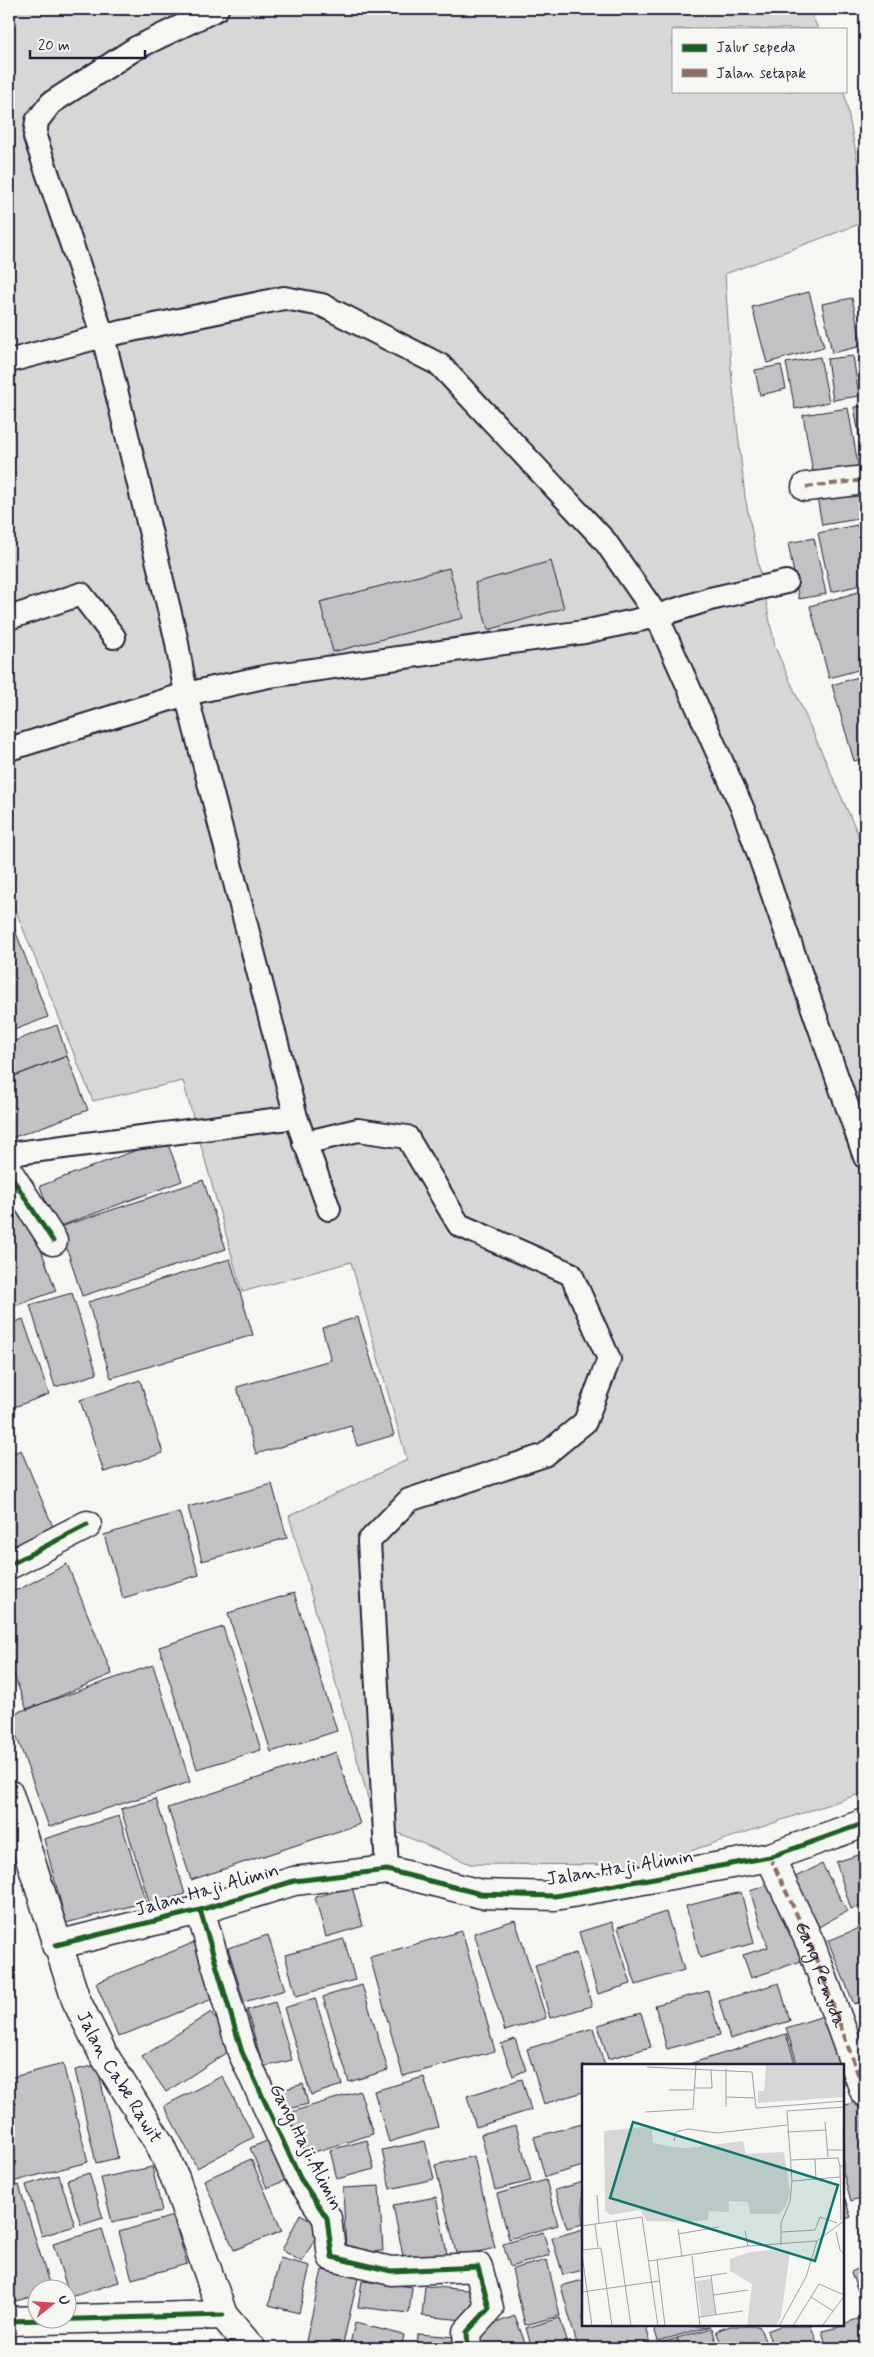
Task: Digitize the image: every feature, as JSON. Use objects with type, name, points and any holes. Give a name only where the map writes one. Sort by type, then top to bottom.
[{"type":"street","points":[[806,487],[865,480]]},
{"type":"street","points":[[9,1173],[53,1241]]},
{"type":"street","points":[[9,1565],[87,1525]]},
{"type":"street","name":"Jalan Cabe Rawit","points":[[9,1794],[56,1945],[76,2000],[102,2052],[137,2105],[159,2143],[175,2178],[223,2315],[251,2348]]},
{"type":"street","name":"Jalan Haji Alimin","points":[[56,1945],[200,1910],[294,1881],[387,1870],[481,1894],[555,1896],[770,1857],[865,1823]]},
{"type":"street","name":"Gang Pemuda","points":[[770,1857],[810,1945],[865,2093]]},
{"type":"street","name":"Gang Haji Alimin","points":[[200,1910],[242,2052],[300,2178],[327,2218],[332,2257],[391,2271],[478,2267],[489,2308],[467,2332],[468,2348]]},
{"type":"street","points":[[9,2321],[223,2315]]},
{"type":"lane","points":[[217,9],[136,48],[51,103],[37,121],[36,137],[104,336],[176,638],[186,694],[296,1117],[328,1209]]},
{"type":"lane","points":[[9,361],[104,336],[284,298],[322,305],[440,365],[606,541],[657,616],[744,812],[865,1158]]},
{"type":"lane","points":[[9,749],[186,694],[269,676],[584,632],[657,616],[710,599],[786,582]]},
{"type":"lane","points":[[9,618],[81,594],[114,637]]},
{"type":"lane","points":[[9,1154],[296,1117]]},
{"type":"lane","points":[[304,1144],[358,1130],[407,1137],[459,1225],[570,1274],[609,1359],[585,1422],[545,1454],[409,1500],[369,1541],[387,1870]]},
{"type":"shaded area","points":[[9,9],[809,9],[818,28],[672,28],[672,92],[844,92],[865,201],[865,222],[725,274],[731,370],[745,497],[775,647],[865,850],[865,1792],[649,1865],[470,1864],[375,1823],[289,1516],[407,1460],[351,1262],[242,1292],[183,1081],[93,1101],[9,894]]},
{"type":"building","points":[[809,292],[824,347],[767,363],[752,307]]},
{"type":"building","points":[[852,298],[862,346],[832,353],[822,304]]},
{"type":"building","points":[[853,356],[859,396],[833,400],[827,359]]},
{"type":"building","points":[[820,357],[829,402],[795,409],[786,363]]},
{"type":"building","points":[[865,360],[865,395],[864,396],[858,361]]},
{"type":"building","points":[[781,365],[786,389],[760,395],[755,370]]},
{"type":"building","points":[[865,406],[865,468],[854,407]]},
{"type":"building","points":[[848,408],[859,470],[814,478],[803,415]]},
{"type":"building","points":[[865,489],[865,518],[822,525],[817,497]]},
{"type":"building","points":[[857,525],[865,564],[865,584],[831,592],[818,533]]},
{"type":"building","points":[[814,538],[826,594],[799,599],[788,543]]},
{"type":"building","points":[[551,561],[564,608],[488,630],[475,583]]},
{"type":"building","points":[[449,568],[463,618],[333,652],[320,602]]},
{"type":"building","points":[[865,590],[865,668],[829,678],[810,606]]},
{"type":"building","points":[[865,675],[865,758],[854,761],[832,685]]},
{"type":"building","points":[[12,922],[48,1017],[9,1032],[9,923]]},
{"type":"building","points":[[57,1025],[67,1056],[9,1078],[9,1043]]},
{"type":"building","points":[[67,1056],[88,1110],[9,1139],[9,1078]]},
{"type":"building","points":[[166,1139],[182,1181],[55,1228],[40,1186]]},
{"type":"building","points":[[203,1180],[226,1249],[82,1296],[60,1227]]},
{"type":"building","points":[[26,1208],[56,1291],[9,1308],[9,1214]]},
{"type":"building","points":[[230,1259],[253,1335],[111,1378],[88,1302]]},
{"type":"building","points":[[72,1293],[97,1374],[55,1387],[30,1305]]},
{"type":"building","points":[[358,1317],[394,1435],[357,1446],[351,1426],[256,1454],[237,1387],[331,1360],[322,1328]]},
{"type":"building","points":[[23,1319],[49,1394],[9,1409],[9,1325]]},
{"type":"building","points":[[140,1380],[163,1453],[104,1472],[80,1400]]},
{"type":"building","points":[[21,1450],[58,1539],[9,1559],[9,1455]]},
{"type":"building","points":[[272,1484],[287,1538],[202,1561],[188,1507]]},
{"type":"building","points":[[179,1512],[199,1575],[123,1598],[104,1535]]},
{"type":"building","points":[[67,1564],[112,1674],[27,1710],[9,1662],[9,1592],[20,1589]]},
{"type":"building","points":[[294,1593],[337,1731],[271,1752],[228,1613]]},
{"type":"building","points":[[223,1627],[261,1750],[197,1769],[159,1647]]},
{"type":"building","points":[[153,1665],[190,1782],[49,1827],[9,1715]]},
{"type":"building","points":[[336,1752],[360,1824],[191,1880],[168,1808]]},
{"type":"building","points":[[156,1799],[185,1894],[150,1905],[121,1809]]},
{"type":"building","points":[[119,1816],[146,1902],[66,1923],[44,1839]]},
{"type":"building","points":[[865,1853],[865,1904],[851,1909],[836,1862]]},
{"type":"building","points":[[822,1864],[847,1911],[815,1929],[789,1880]]},
{"type":"building","points":[[779,1881],[804,1960],[751,1978],[743,1955],[768,1947],[750,1891]]},
{"type":"building","points":[[352,1887],[363,1926],[326,1937],[315,1897]]},
{"type":"building","points":[[741,1892],[754,1943],[700,1958],[686,1906]]},
{"type":"building","points":[[666,1912],[684,1970],[636,1985],[618,1927]]},
{"type":"building","points":[[515,1920],[546,2018],[505,2031],[474,1933]]},
{"type":"building","points":[[612,1922],[631,1984],[598,1994],[579,1932]]},
{"type":"building","points":[[861,1927],[865,1937],[865,2000],[854,2004],[828,1941]]},
{"type":"building","points":[[462,1931],[495,2051],[403,2076],[370,1957]]},
{"type":"building","points":[[268,1935],[285,1990],[244,2002],[228,1948]]},
{"type":"building","points":[[344,1939],[355,1980],[296,1996],[285,1955]]},
{"type":"building","points":[[200,1940],[222,1995],[118,2037],[96,1983]]},
{"type":"building","points":[[576,1953],[592,2006],[550,2018],[535,1965]]},
{"type":"building","points":[[779,1983],[790,2021],[730,2039],[719,2001]]},
{"type":"building","points":[[362,1985],[388,2070],[349,2082],[323,1997]]},
{"type":"building","points":[[708,1991],[720,2035],[667,2049],[655,2005]]},
{"type":"building","points":[[315,1998],[342,2085],[311,2095],[284,2008]]},
{"type":"building","points":[[275,2002],[292,2060],[263,2067],[247,2010]]},
{"type":"building","points":[[211,2012],[235,2047],[166,2092],[142,2057]]},
{"type":"building","points":[[641,2013],[651,2047],[608,2059],[598,2025]]},
{"type":"building","points":[[833,2013],[854,2082],[844,2085],[844,2064],[797,2064],[786,2028]]},
{"type":"building","points":[[593,2028],[604,2064],[582,2064],[582,2092],[544,2104],[527,2049]]},
{"type":"building","points":[[786,2034],[795,2064],[689,2064]]},
{"type":"building","points":[[515,2039],[526,2070],[513,2076],[501,2044]]},
{"type":"building","points":[[63,2064],[88,2162],[12,2182],[9,2171],[9,2078]]},
{"type":"building","points":[[97,2065],[118,2158],[96,2163],[75,2070]]},
{"type":"building","points":[[222,2076],[254,2137],[197,2168],[164,2106]]},
{"type":"building","points":[[424,2077],[438,2127],[389,2142],[374,2091]]},
{"type":"building","points":[[522,2079],[531,2110],[476,2127],[467,2096]]},
{"type":"building","points":[[303,2084],[308,2104],[280,2111],[275,2092]]},
{"type":"building","points":[[360,2091],[373,2134],[298,2157],[285,2114]]},
{"type":"building","points":[[864,2099],[865,2196],[851,2201],[844,2176],[844,2106]]},
{"type":"building","points":[[582,2124],[582,2166],[545,2177],[534,2137]]},
{"type":"building","points":[[516,2125],[531,2181],[495,2190],[481,2134]]},
{"type":"building","points":[[276,2137],[293,2177],[267,2188],[250,2148]]},
{"type":"building","points":[[367,2140],[374,2169],[337,2179],[330,2150]]},
{"type":"building","points":[[425,2141],[434,2179],[390,2189],[382,2150]]},
{"type":"building","points":[[474,2156],[495,2248],[457,2257],[435,2165]]},
{"type":"building","points":[[251,2159],[282,2231],[234,2250],[204,2180]]},
{"type":"building","points":[[152,2167],[162,2211],[112,2222],[101,2178]]},
{"type":"building","points":[[89,2173],[103,2218],[81,2225],[67,2180]]},
{"type":"building","points":[[59,2175],[75,2226],[42,2236],[26,2185]]},
{"type":"building","points":[[546,2180],[558,2225],[509,2239],[497,2194]]},
{"type":"building","points":[[582,2182],[582,2224],[567,2228],[555,2190]]},
{"type":"building","points":[[19,2185],[48,2280],[28,2280],[28,2298],[12,2302],[9,2290],[9,2188]]},
{"type":"building","points":[[379,2186],[383,2251],[346,2253],[343,2188]]},
{"type":"building","points":[[844,2196],[851,2217],[844,2220]]},
{"type":"building","points":[[436,2197],[447,2254],[404,2261],[393,2205]]},
{"type":"building","points":[[300,2214],[322,2226],[302,2262],[282,2250]]},
{"type":"building","points":[[173,2216],[187,2264],[132,2279],[119,2232]]},
{"type":"building","points":[[102,2229],[119,2282],[78,2295],[78,2280],[65,2280],[53,2244]]},
{"type":"building","points":[[582,2229],[582,2270],[563,2275],[552,2238]]},
{"type":"building","points":[[543,2232],[550,2255],[510,2267],[503,2244]]},
{"type":"building","points":[[280,2258],[310,2266],[299,2313],[269,2305]]},
{"type":"building","points":[[547,2260],[560,2316],[525,2325],[512,2269]]},
{"type":"building","points":[[865,2266],[865,2311],[851,2272]]},
{"type":"building","points":[[322,2270],[358,2278],[342,2348],[306,2341]]},
{"type":"building","points":[[582,2280],[582,2327],[646,2327],[650,2342],[629,2348],[578,2348],[561,2286]]},
{"type":"building","points":[[362,2281],[412,2287],[409,2313],[358,2307]]},
{"type":"building","points":[[425,2286],[478,2291],[475,2321],[422,2316]]},
{"type":"building","points":[[515,2316],[527,2348],[476,2348],[471,2332]]},
{"type":"building","points":[[863,2317],[865,2324],[865,2348],[827,2348],[822,2331],[844,2327],[844,2324]]},
{"type":"building","points":[[560,2318],[569,2348],[532,2348],[526,2328]]},
{"type":"building","points":[[355,2323],[404,2335],[401,2348],[349,2348]]},
{"type":"building","points":[[658,2327],[707,2327],[658,2341],[654,2328]]},
{"type":"building","points":[[727,2327],[759,2327],[768,2348],[723,2348],[716,2331]]},
{"type":"building","points":[[777,2327],[811,2327],[819,2348],[773,2348],[767,2331]]},
{"type":"building","points":[[712,2328],[718,2348],[680,2348],[677,2338]]},
{"type":"building","points":[[418,2334],[457,2337],[456,2348],[417,2348]]},
{"type":"building","points":[[677,2338],[680,2348],[647,2348],[647,2347]]},
{"type":"marked path","points":[[806,487],[865,480]]},
{"type":"marked path","points":[[770,1857],[811,1945],[865,2093]]},
{"type":"cycle path","points":[[9,1173],[53,1241]]},
{"type":"cycle path","points":[[9,1565],[87,1525]]},
{"type":"cycle path","points":[[56,1945],[200,1910],[294,1881],[387,1870],[481,1894],[555,1896],[770,1857],[865,1823]]},
{"type":"cycle path","points":[[200,1910],[242,2052],[300,2178],[327,2218],[332,2257],[391,2271],[478,2267],[489,2308],[467,2332],[468,2348]]},
{"type":"cycle path","points":[[9,2321],[223,2315]]}]
